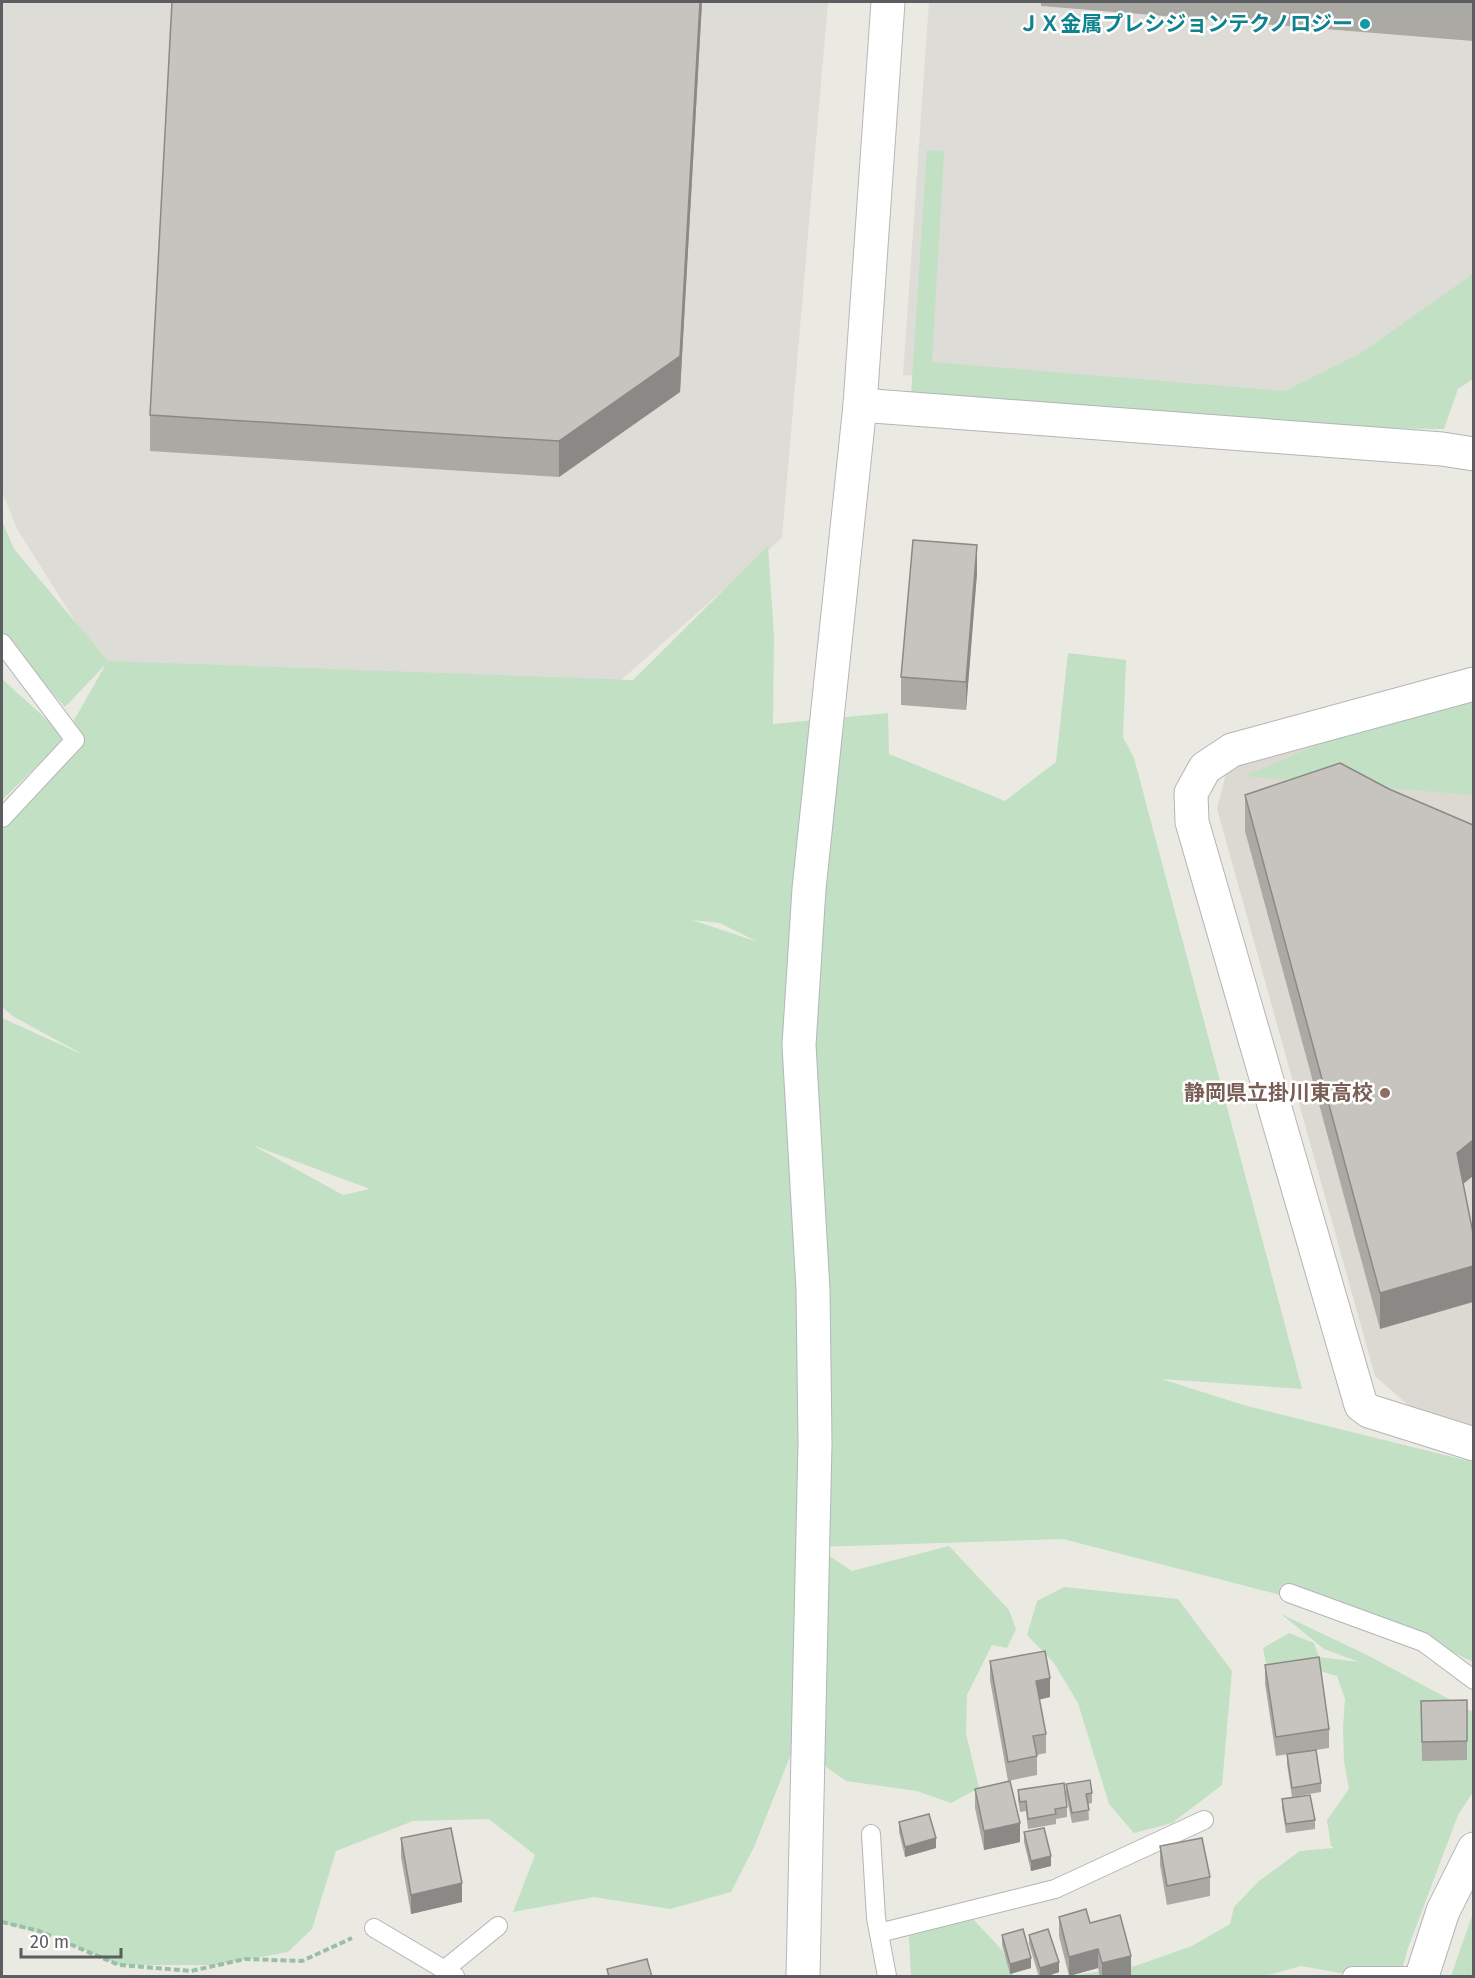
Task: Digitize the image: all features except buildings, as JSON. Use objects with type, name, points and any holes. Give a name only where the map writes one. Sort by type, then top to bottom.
[{"type":"street","points":[[803,1977],[815,1443],[813,1290],[799,1045],[809,889],[860,405],[888,2]]},
{"type":"street","points":[[860,405],[1418,447],[1473,454]]},
{"type":"street","points":[[1473,684],[1232,750],[1205,768],[1191,793],[1192,822],[1361,1405],[1369,1411],[1473,1444]]},
{"type":"street","points":[[1422,1976],[1443,1911],[1473,1849]]},
{"type":"lane","points":[[2,643],[75,740],[2,818]]},
{"type":"lane","points":[[1289,1593],[1423,1642],[1473,1680]]},
{"type":"lane","points":[[879,1933],[1055,1890],[1204,1820]]},
{"type":"lane","points":[[871,1834],[876,1918],[887,1977]]},
{"type":"lane","points":[[374,1928],[450,1973],[498,1926]]},
{"type":"lane","points":[[1353,1977],[1422,1976]]},
{"type":"path","points":[[2,1922],[39,1931],[119,1965],[191,1971],[245,1959],[302,1961],[374,1928]]},
{"type":"shaded area","points":[[2,2],[828,2],[782,538],[621,680],[111,678],[17,529],[2,492]]},
{"type":"shaded area","points":[[929,2],[1473,2],[1473,306],[1308,404],[903,375]]},
{"type":"shaded area","name":"静岡県立掛川東高校","points":[[1473,690],[1473,1439],[1440,1433],[1375,1376],[1217,809],[1232,750]]},
{"type":"green space","points":[[927,150],[944,152],[932,362],[1285,391],[1361,353],[1473,274],[1473,379],[1458,389],[1444,429],[1223,426],[911,396]]},
{"type":"green space","points":[[2,521],[14,549],[108,661],[633,680],[768,546],[774,636],[773,724],[888,713],[889,754],[1005,801],[1056,762],[1068,653],[1126,660],[1123,737],[1134,758],[1302,1389],[1161,1379],[1247,1406],[1473,1462],[1473,1662],[1398,1625],[1063,1539],[816,1547],[852,1571],[949,1546],[1009,1610],[1016,1629],[1007,1648],[992,1645],[967,1695],[966,1733],[979,1788],[951,1803],[917,1791],[846,1781],[815,1759],[823,1674],[754,1847],[731,1892],[670,1909],[594,1897],[513,1912],[535,1855],[489,1819],[413,1821],[336,1851],[312,1929],[288,1952],[216,1965],[119,1965],[52,1936],[2,1923],[2,1018],[86,1056],[14,1017],[2,1007],[2,827],[28,802],[64,739],[2,800],[2,679],[65,736],[106,664],[65,707],[2,637]],"holes":[[[692,920],[720,923],[758,942]],[[255,1146],[370,1189],[343,1195]]]},
{"type":"green space","points":[[1473,690],[1473,795],[1245,776],[1434,695]]},
{"type":"green space","points":[[1064,1587],[1178,1599],[1232,1671],[1222,1785],[1172,1823],[1134,1833],[1109,1804],[1078,1703],[1054,1663],[1027,1635],[1037,1601]]},
{"type":"green space","points":[[1281,1614],[1367,1655],[1473,1712],[1473,1792],[1458,1815],[1408,1948],[1400,1976],[1357,1976],[1301,1966],[1264,1976],[1070,1976],[1135,1966],[1192,1946],[1230,1924],[1234,1907],[1259,1881],[1300,1851],[1334,1848],[1331,1846],[1327,1820],[1349,1789],[1344,1761],[1345,1699],[1337,1676],[1310,1668],[1267,1668],[1263,1648],[1289,1633],[1314,1643],[1319,1657],[1359,1662],[1324,1649]]},
{"type":"green space","points":[[1473,1913],[1474,1964],[1471,1976],[1451,1976]]},
{"type":"green space","points":[[972,1918],[1002,1950],[1014,1976],[911,1976],[909,1936]]},
{"type":"place","name":"ＪＸ金属プレシジョンテクノロジー","points":[[1365,24]]},
{"type":"place","name":"静岡県立掛川東高校","points":[[1385,1093]]}]
